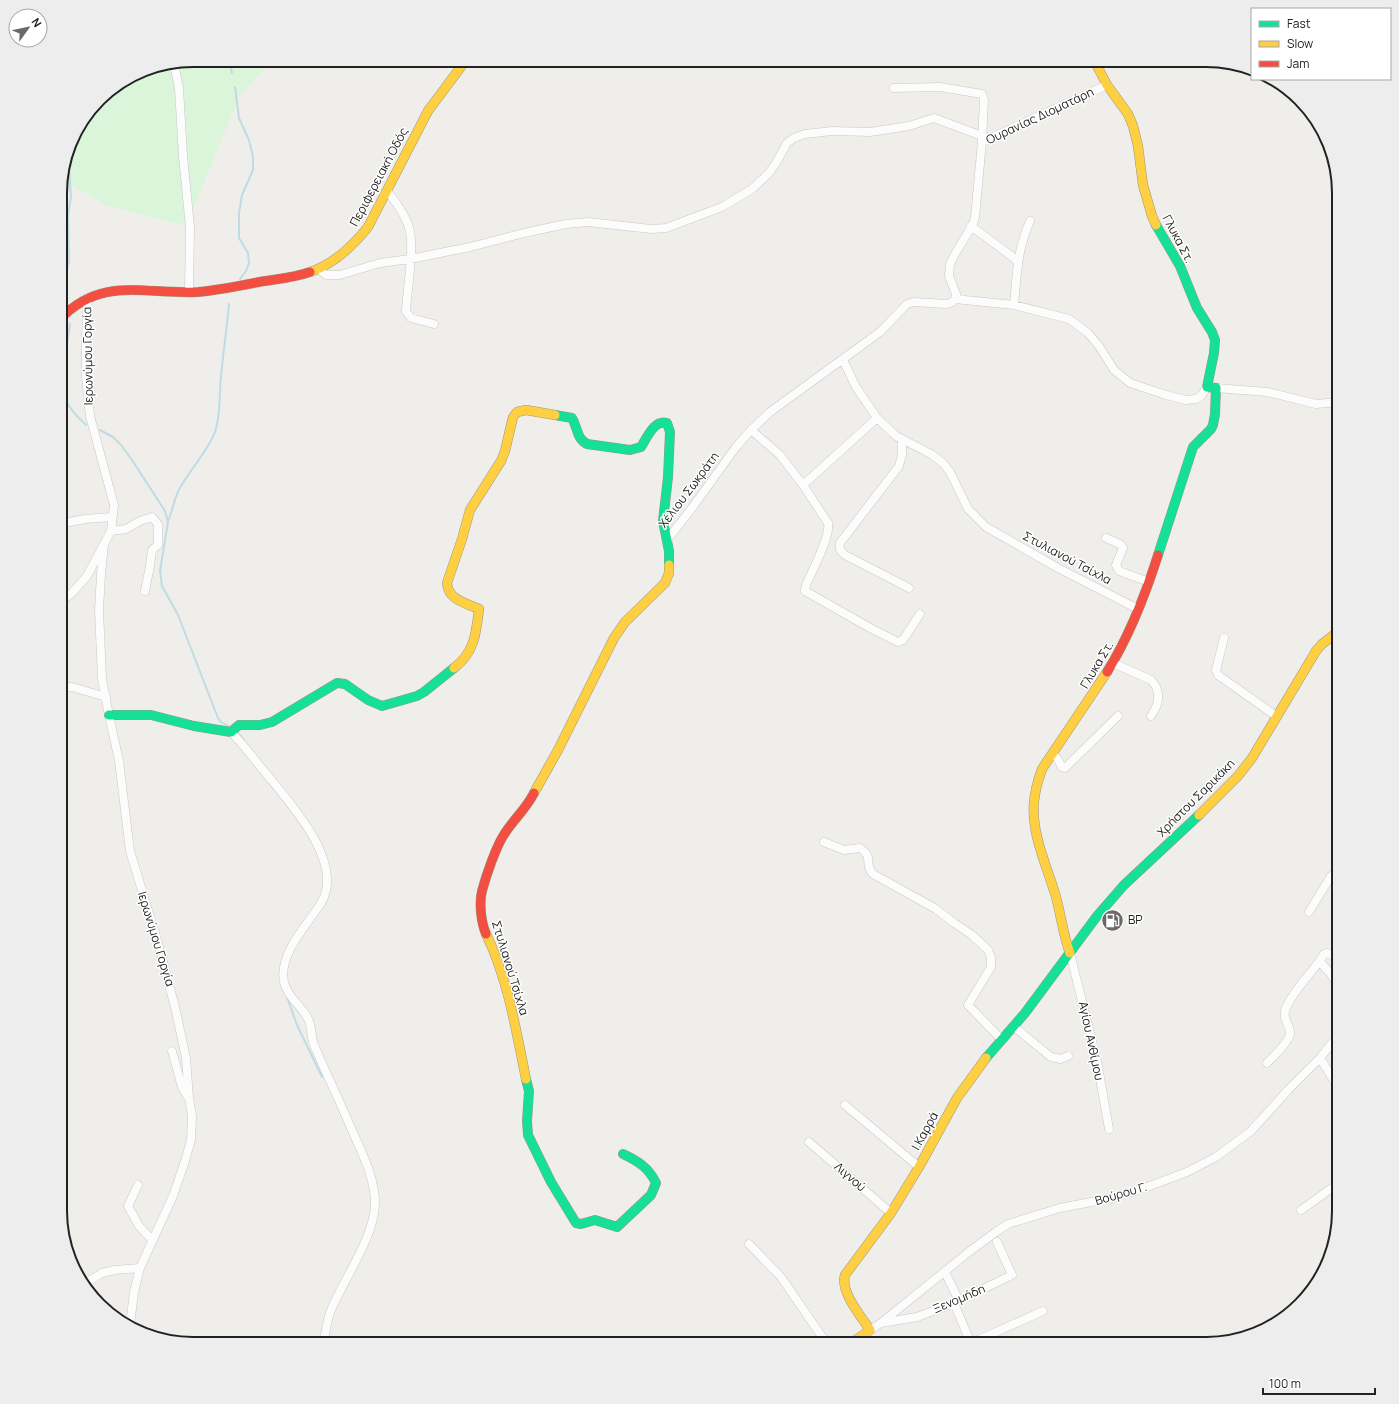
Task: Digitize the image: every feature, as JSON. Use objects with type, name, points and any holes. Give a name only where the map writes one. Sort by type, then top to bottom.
[{"type":"street","name":"Περιφερειακή Οδός","points":[[67,313],[73,307],[88,298],[103,292],[113,290],[189,292],[222,289],[281,280],[319,269],[336,259],[356,242],[368,227],[431,105],[461,67]]},
{"type":"street","name":"Γλυκα Στ.","points":[[1070,953],[1065,939],[1056,898],[1038,842],[1034,822],[1037,783],[1042,770],[1113,663],[1130,630],[1149,582],[1193,447],[1210,429],[1214,422],[1212,387],[1215,340],[1212,332],[1197,308],[1180,266],[1159,231],[1152,216],[1143,185],[1138,146],[1133,126],[1124,108],[1098,67]]},
{"type":"street","points":[[175,68],[178,88],[190,227],[189,292]]},
{"type":"street","name":"Ουρανίας Διοματάρη","points":[[955,299],[956,294],[949,276],[950,264],[975,216],[982,139],[1108,85]]},
{"type":"street","points":[[319,269],[326,275],[340,275],[380,263],[410,259],[494,242],[524,233],[566,224],[588,222],[651,229],[666,228],[722,207],[752,189],[769,173],[787,143],[800,135],[832,131],[870,132],[909,126],[934,118],[982,139],[984,100],[982,94],[940,87],[894,88]]},
{"type":"street","points":[[387,191],[405,217],[411,238],[406,311],[411,318],[434,324]]},
{"type":"street","points":[[1014,305],[1020,248],[1030,221]]},
{"type":"street","points":[[971,226],[1018,261]]},
{"type":"street","name":"Ιερωνύμου Γοργία","points":[[88,298],[86,377],[90,416],[114,505],[111,531]]},
{"type":"street","points":[[843,360],[880,332],[909,303],[947,304],[953,302],[955,299],[1014,305],[1065,317],[1076,323],[1088,334],[1099,346],[1114,370],[1130,383],[1166,395],[1186,400],[1196,399],[1212,387],[1267,392],[1312,404],[1332,403]]},
{"type":"street","name":"Στυλιανού Τσίχλα","points":[[843,360],[856,387],[877,418],[890,432],[902,440],[931,454],[943,463],[950,472],[968,509],[986,527],[1058,568],[1138,609]]},
{"type":"street","name":"Χέλιου Σωκράτη","points":[[667,540],[736,447],[751,430],[770,412],[843,360]]},
{"type":"street","name":"Χέλιου Σωκράτη","points":[[234,729],[272,722],[337,683],[345,684],[375,704],[382,706],[386,705],[424,692],[457,666],[469,652],[475,639],[480,610],[449,593],[446,587],[470,510],[501,462],[513,417],[521,410],[572,418],[575,421],[578,436],[587,444],[630,450],[641,447],[655,426],[660,422],[664,421],[667,423],[670,432],[668,477],[663,521],[667,540]]},
{"type":"street","points":[[803,484],[877,418]]},
{"type":"street","points":[[751,430],[776,451],[803,484],[826,519],[829,527],[827,536],[806,585],[805,591],[898,642],[903,640],[920,614]]},
{"type":"street","points":[[902,440],[902,455],[899,466],[840,543],[839,547],[841,552],[845,555],[909,588]]},
{"type":"street","points":[[67,523],[85,519],[112,517]]},
{"type":"street","points":[[67,596],[72,594],[83,582],[111,531],[126,528],[152,517],[158,524],[158,545],[152,550],[145,591]]},
{"type":"street","points":[[1106,538],[1120,544],[1123,548],[1116,565],[1119,571],[1149,582]]},
{"type":"street","name":"Στυλιανού Τσίχλα","points":[[623,1154],[644,1164],[650,1171],[656,1183],[651,1195],[618,1227],[615,1228],[597,1220],[593,1220],[582,1225],[576,1223],[551,1182],[528,1136],[527,1121],[529,1091],[510,1000],[492,946],[485,931],[481,901],[482,891],[497,848],[505,834],[527,806],[534,794],[558,750],[614,638],[625,622],[667,580],[670,568],[667,540]]},
{"type":"street","name":"Ιερωνύμου Γοργία","points":[[104,544],[99,610],[102,679],[119,761],[130,851],[158,943],[174,1003],[186,1058],[192,1116],[191,1140],[187,1154],[173,1196],[140,1268],[134,1292],[131,1320]]},
{"type":"street","name":"Χρήστου Σαρικάκη","points":[[1070,953],[1097,916],[1124,885],[1191,824],[1238,776],[1252,758],[1318,648],[1332,637]]},
{"type":"street","points":[[1224,638],[1216,670],[1218,675],[1276,716]]},
{"type":"street","points":[[1113,663],[1151,680],[1155,684],[1158,690],[1159,703],[1151,716]]},
{"type":"street","points":[[67,687],[72,687],[106,697]]},
{"type":"street","points":[[109,715],[151,715],[221,731],[234,729],[301,816],[319,847],[324,862],[327,880],[326,891],[322,901],[299,934],[291,949],[284,966],[284,981],[286,988],[293,999],[310,1021],[313,1042],[364,1159],[372,1184],[375,1202],[374,1211],[365,1241],[331,1311],[325,1337]]},
{"type":"street","points":[[1053,754],[1062,767],[1066,768],[1118,716]]},
{"type":"street","points":[[824,842],[844,850],[860,848],[866,852],[869,857],[868,868],[873,874],[936,909],[972,935],[988,950],[992,959],[991,967],[968,1005],[1001,1039]]},
{"type":"street","points":[[1309,912],[1332,876]]},
{"type":"street","name":"Ι.Καρρά","points":[[870,1330],[847,1292],[843,1280],[848,1270],[891,1213],[919,1167],[957,1098],[979,1067],[1001,1039],[1025,1013],[1070,953]]},
{"type":"street","name":"Αγίου Ανθίμου","points":[[1070,953],[1096,1061],[1108,1130]]},
{"type":"street","points":[[1267,1063],[1290,1036],[1285,1019],[1286,1008],[1300,985],[1326,953],[1332,955]]},
{"type":"street","points":[[1320,962],[1332,976]]},
{"type":"street","points":[[1013,1026],[1051,1057],[1060,1059],[1068,1056]]},
{"type":"street","name":"Βούρου Γ.","points":[[881,1322],[982,1242],[1008,1224],[1060,1208],[1112,1198],[1147,1187],[1187,1172],[1216,1157],[1251,1130],[1320,1058],[1332,1043]]},
{"type":"street","points":[[172,1051],[182,1087],[189,1098]]},
{"type":"street","points":[[1320,1058],[1332,1078]]},
{"type":"street","points":[[845,1105],[919,1167]]},
{"type":"street","name":"Λιγνού","points":[[809,1142],[891,1213]]},
{"type":"street","points":[[138,1185],[128,1206],[139,1226],[152,1240]]},
{"type":"street","points":[[1301,1210],[1332,1188]]},
{"type":"street","name":"Ξενομήδη","points":[[870,1330],[881,1322],[917,1317],[957,1302],[1012,1275],[997,1242]]},
{"type":"street","points":[[750,1244],[781,1277],[822,1337]]},
{"type":"street","points":[[88,1281],[102,1273],[115,1270],[140,1268]]},
{"type":"street","points":[[945,1272],[957,1302],[968,1337]]},
{"type":"street","points":[[985,1337],[1043,1311]]},
{"type":"street","points":[[864,1337],[870,1330]]},
{"type":"green space","points":[[185,67],[266,67],[239,97],[186,226],[106,205],[67,183],[71,161],[80,138],[93,116],[110,98],[123,88],[138,80],[169,69]]},
{"type":"waterway","points":[[231,67],[232,73]]},
{"type":"waterway","points":[[235,87],[239,118],[249,140],[253,157],[253,170],[242,195],[239,213],[239,238],[248,253],[249,263],[246,271],[240,279]]},
{"type":"waterway","points":[[67,270],[69,260],[68,216],[71,196],[69,171]]},
{"type":"waterway","points":[[168,521],[179,490],[208,446],[217,425],[229,304]]},
{"type":"waterway","points":[[67,342],[70,324]]},
{"type":"waterway","points":[[67,400],[72,410],[86,425]]},
{"type":"waterway","points":[[100,430],[113,437],[121,445],[165,511],[168,522],[160,571],[162,586],[178,615],[218,718],[221,722],[230,727]]},
{"type":"waterway","points":[[236,732],[244,741]]},
{"type":"waterway","points":[[287,997],[297,1025],[322,1077]]},
{"type":"traffic: fast","points":[[1156,225],[1180,266],[1197,308],[1212,332],[1215,340],[1207,387],[1216,388],[1213,425],[1211,429],[1193,447],[1158,555]]},
{"type":"traffic: fast","points":[[555,415],[572,418],[579,436],[583,442],[587,444],[630,450],[641,447],[648,434],[655,426],[658,424],[667,423],[670,432],[668,477],[663,521],[669,551],[669,565]]},
{"type":"traffic: fast","points":[[109,715],[151,715],[194,726],[231,732],[239,725],[260,725],[272,722],[337,683],[345,684],[368,700],[382,706],[417,696],[454,668]]},
{"type":"traffic: fast","points":[[986,1058],[1025,1013],[1097,916],[1124,885],[1199,815]]},
{"type":"traffic: fast","points":[[526,1079],[529,1091],[527,1121],[528,1135],[551,1182],[576,1223],[581,1224],[595,1220],[617,1227],[651,1195],[656,1183],[650,1173],[634,1159],[623,1154]]},
{"type":"traffic: slow","points":[[310,272],[335,260],[356,241],[368,227],[428,111],[461,67]]},
{"type":"traffic: slow","points":[[1098,67],[1107,85],[1128,114],[1133,126],[1138,146],[1143,185],[1156,225]]},
{"type":"traffic: slow","points":[[454,668],[461,662],[473,642],[479,609],[463,603],[454,597],[448,589],[447,583],[470,510],[501,461],[505,451],[513,417],[517,412],[526,410],[555,415]]},
{"type":"traffic: slow","points":[[534,793],[558,750],[614,638],[625,622],[665,583],[669,573],[669,565]]},
{"type":"traffic: slow","points":[[1199,815],[1238,776],[1252,758],[1316,651],[1332,636]]},
{"type":"traffic: slow","points":[[1070,953],[1056,897],[1037,838],[1034,798],[1042,769],[1107,672]]},
{"type":"traffic: slow","points":[[486,934],[494,951],[506,987],[526,1079]]},
{"type":"traffic: slow","points":[[860,1337],[870,1330],[848,1296],[844,1282],[845,1275],[891,1213],[919,1167],[957,1098],[986,1058]]},
{"type":"traffic: jam","points":[[67,313],[76,305],[92,297],[109,292],[125,290],[198,292],[291,277],[310,272]]},
{"type":"traffic: jam","points":[[1107,672],[1123,644],[1136,615],[1158,555]]},
{"type":"traffic: jam","points":[[486,934],[482,918],[481,901],[482,891],[489,869],[502,839],[534,793]]},
{"type":"place","name":"BP","points":[[1113,920]]}]
